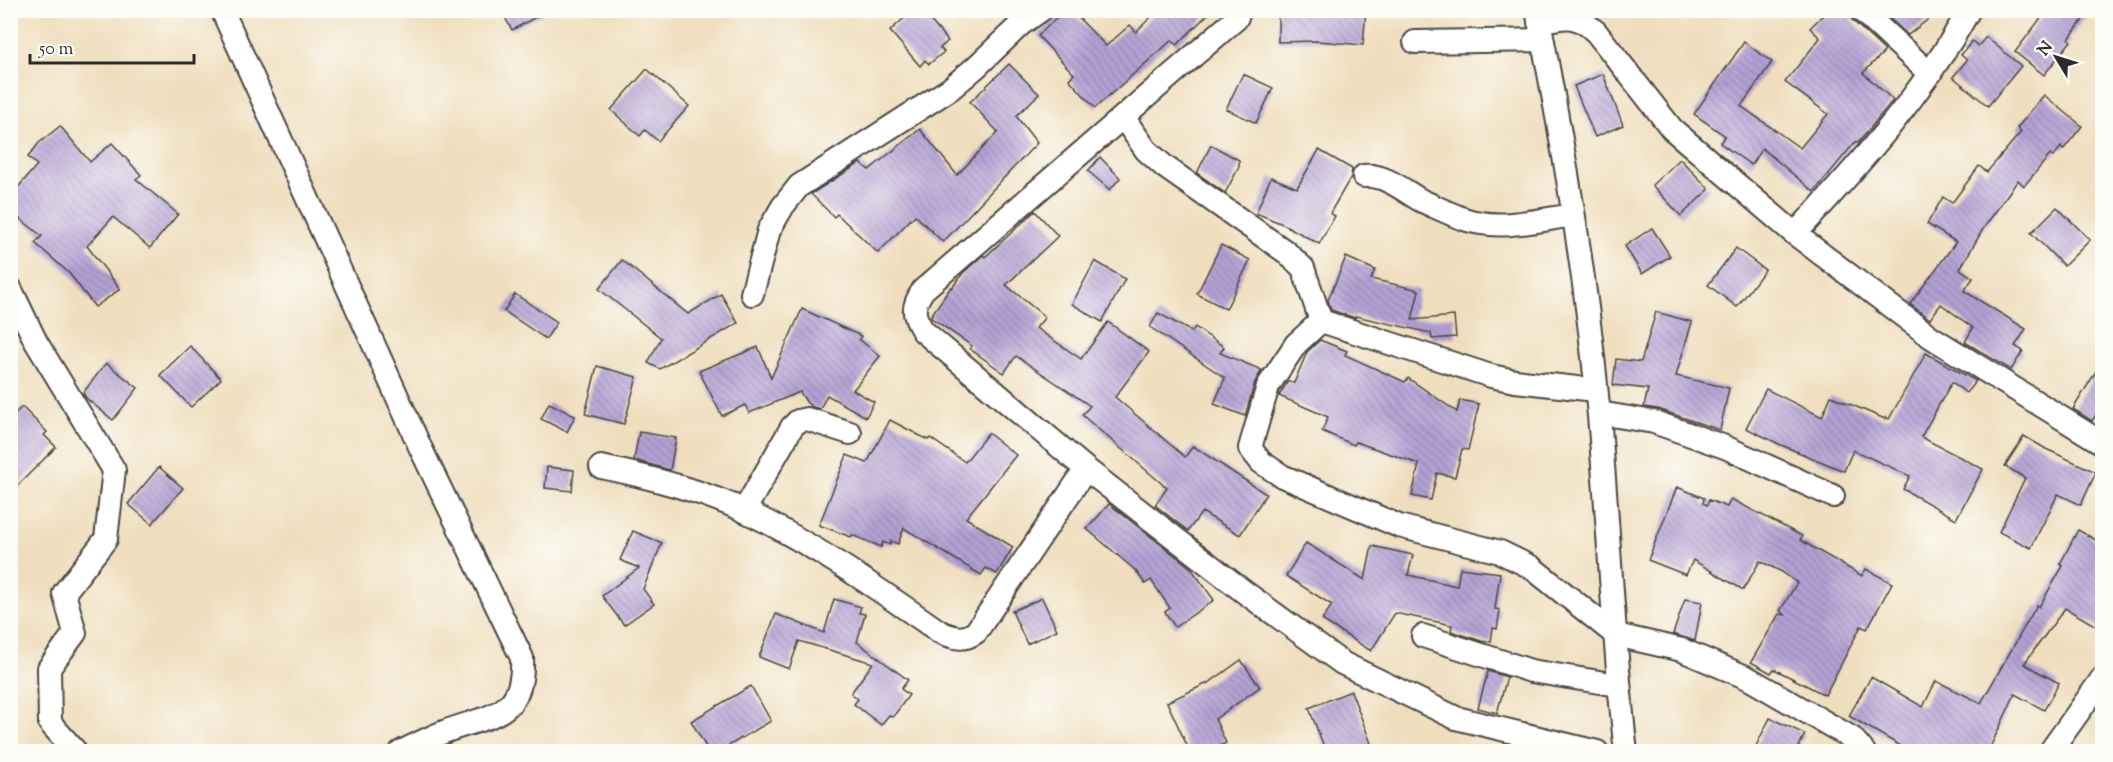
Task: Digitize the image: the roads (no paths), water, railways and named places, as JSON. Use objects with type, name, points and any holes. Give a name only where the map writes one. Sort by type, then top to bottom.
[{"type":"street","points":[[222,10],[421,449],[522,658],[521,685],[518,693],[504,710],[480,721],[444,732],[401,752]]},
{"type":"street","points":[[752,294],[769,230],[783,206],[799,186],[950,89],[1021,24],[1041,10]]},
{"type":"street","points":[[1240,10],[1236,19],[923,290],[915,303],[915,319],[923,331],[1086,469],[1244,591],[1342,663],[1456,718],[1597,752]]},
{"type":"street","points":[[1861,10],[1930,74]]},
{"type":"street","points":[[1795,234],[1905,110],[1969,10]]},
{"type":"street","points":[[1415,42],[1540,24],[1565,16],[1585,22],[1596,32],[1672,129],[1795,234],[1931,337],[2103,443]]},
{"type":"street","points":[[1540,24],[1573,215],[1599,413],[1618,685],[1626,752]]},
{"type":"street","points":[[1123,117],[1146,150],[1165,167],[1286,252],[1303,268],[1321,321]]},
{"type":"street","points":[[1364,176],[1383,179],[1423,201],[1466,220],[1492,225],[1573,215]]},
{"type":"street","points":[[10,288],[36,342],[114,470],[106,539],[64,593],[75,633],[49,668],[50,723],[76,752]]},
{"type":"street","points":[[1321,321],[1491,376],[1596,390]]},
{"type":"street","points":[[1321,321],[1296,344],[1268,386],[1250,448],[1261,462],[1282,476],[1399,526],[1500,552],[1531,567],[1616,635],[1682,650],[1748,678],[1852,738],[1864,752]]},
{"type":"street","points":[[1599,413],[1654,422],[1725,447],[1833,496]]},
{"type":"street","points":[[744,511],[792,427],[798,421],[807,419],[850,433]]},
{"type":"street","points":[[601,467],[640,475],[684,488],[744,511],[806,544],[940,632],[951,637],[968,638],[976,632],[1086,469]]},
{"type":"street","points":[[1423,636],[1531,670],[1618,685]]},
{"type":"street","points":[[2050,752],[2103,679]]}]
